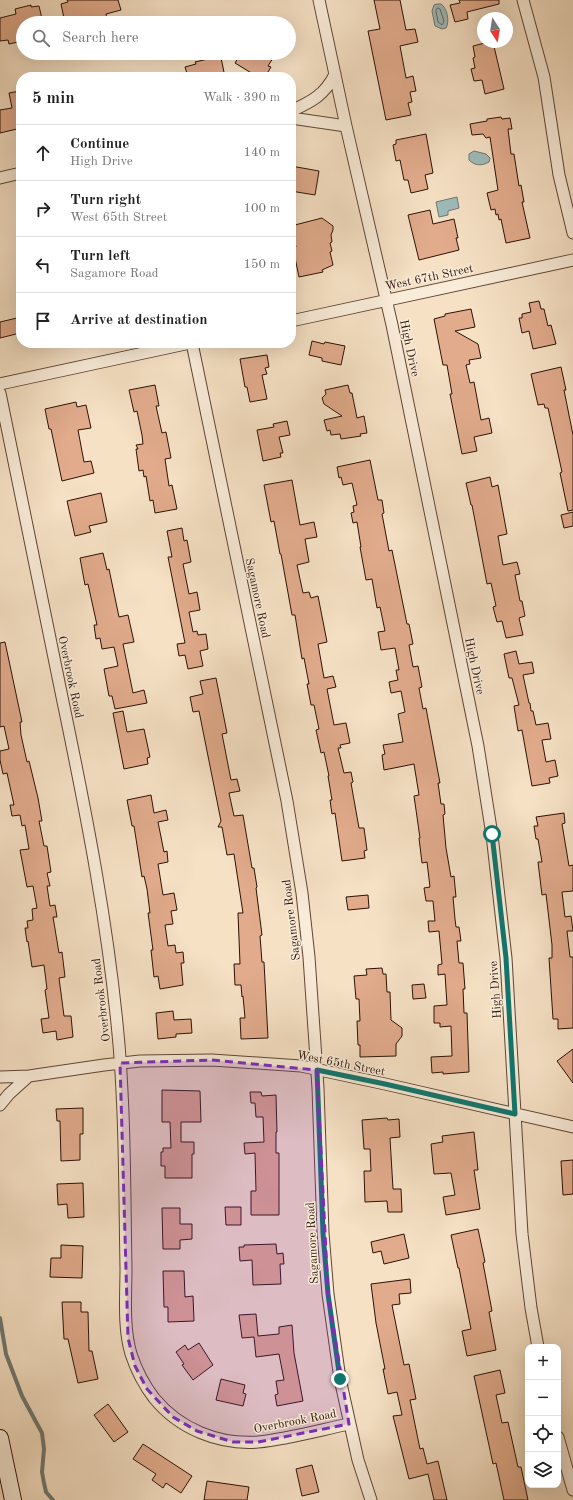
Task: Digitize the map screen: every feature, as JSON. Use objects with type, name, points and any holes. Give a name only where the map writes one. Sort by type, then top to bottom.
[{"type":"main road","points":[[0,1438],[13,1500]]},
{"type":"street","name":"High Drive","points":[[319,0],[385,300],[392,325],[478,746],[492,834],[506,958],[522,1234],[531,1308],[537,1344]]},
{"type":"street","points":[[523,0],[544,77],[560,175],[573,233]]},
{"type":"street","points":[[296,109],[313,101],[329,85],[335,74]]},
{"type":"street","points":[[296,119],[346,126]]},
{"type":"street","points":[[0,178],[16,174]]},
{"type":"street","name":"West 67th Street","points":[[296,320],[573,260]]},
{"type":"street","points":[[0,384],[168,348]]},
{"type":"street","name":"Sagamore Road","points":[[192,348],[287,801],[302,893],[309,957],[317,1070],[323,1233],[328,1294],[340,1379],[349,1424],[371,1500]]},
{"type":"street","name":"Overbrook Road","points":[[0,393],[87,820],[106,937],[120,1063],[124,1144],[128,1338],[136,1366],[147,1389],[173,1417],[184,1425],[204,1434],[233,1442],[258,1442],[271,1440],[349,1424]]},
{"type":"street","name":"West 65th Street","points":[[0,1077],[29,1076],[140,1061],[212,1060],[300,1066],[573,1127]]},
{"type":"street","points":[[0,1105],[9,1094],[29,1076]]},
{"type":"street","points":[[561,1448],[573,1490]]},
{"type":"highlighted area","points":[[212,1060],[317,1070],[328,1294],[349,1424],[258,1442],[233,1442],[197,1431],[173,1417],[147,1389],[135,1366],[128,1338],[120,1063]]},
{"type":"water","points":[[441,4],[446,12],[448,22],[446,28],[442,29],[435,26],[432,11],[434,5]]},
{"type":"water","points":[[474,151],[486,154],[490,158],[489,162],[479,165],[471,162],[469,160],[469,154]]},
{"type":"water","points":[[457,197],[459,208],[448,211],[448,215],[439,217],[436,202]]},
{"type":"building","points":[[67,0],[118,0],[121,10],[106,14],[106,16],[64,16],[61,4],[68,2]]},
{"type":"building","points":[[374,0],[400,0],[406,30],[415,29],[418,42],[400,46],[406,78],[413,76],[416,91],[410,92],[412,102],[408,103],[411,115],[386,120],[368,31],[380,29]]},
{"type":"building","points":[[459,0],[499,0],[499,4],[467,12],[468,19],[455,22],[450,5],[460,3]]},
{"type":"building","points":[[31,5],[31,7],[39,6],[41,16],[16,16],[16,42],[9,44],[8,40],[0,41],[0,18],[16,14],[15,9]]},
{"type":"building","points":[[477,45],[477,48],[494,48],[504,89],[485,94],[482,80],[474,81],[471,69],[475,68],[473,46]]},
{"type":"building","points":[[204,60],[221,60],[224,72],[186,72],[185,67],[196,64],[195,62]]},
{"type":"building","points":[[237,60],[272,60],[268,66],[271,67],[268,72],[250,72],[235,63]]},
{"type":"building","points":[[16,92],[16,129],[0,133],[0,110],[12,108],[9,93]]},
{"type":"building","points":[[501,117],[502,119],[510,118],[512,129],[508,129],[511,154],[514,154],[530,238],[506,243],[501,219],[499,220],[498,214],[496,215],[495,209],[491,210],[487,193],[498,190],[490,137],[486,138],[483,134],[472,135],[470,124]]},
{"type":"building","points":[[426,134],[433,173],[425,175],[428,189],[411,193],[408,180],[404,180],[400,160],[396,161],[393,145],[396,144],[396,140]]},
{"type":"building","points":[[296,167],[319,171],[315,195],[296,192]]},
{"type":"building","points":[[430,210],[433,224],[454,219],[459,250],[419,260],[408,215]]},
{"type":"building","points":[[322,218],[333,226],[331,235],[332,242],[330,243],[332,251],[330,252],[333,265],[322,270],[323,272],[299,277],[296,262],[296,225]]},
{"type":"building","points":[[539,301],[541,309],[544,309],[548,326],[551,325],[556,344],[533,349],[529,331],[522,333],[519,318],[522,318],[522,314],[531,312],[529,303]]},
{"type":"building","points":[[471,309],[475,327],[455,331],[478,344],[481,358],[469,360],[470,364],[466,365],[470,383],[474,382],[481,420],[489,418],[492,433],[474,437],[477,451],[462,454],[450,394],[452,394],[447,365],[443,365],[434,319],[445,316],[445,314]]},
{"type":"building","points":[[16,318],[16,334],[0,338],[0,322]]},
{"type":"building","points":[[312,341],[345,346],[341,365],[322,361],[322,358],[309,355]]},
{"type":"building","points":[[267,355],[269,367],[265,368],[267,374],[262,375],[267,399],[250,402],[247,387],[245,387],[240,359]]},
{"type":"building","points":[[561,367],[573,435],[573,510],[568,511],[560,473],[562,472],[548,408],[545,408],[544,404],[538,405],[531,374]]},
{"type":"building","points":[[155,385],[159,406],[156,406],[162,433],[166,432],[171,458],[165,459],[169,486],[172,485],[177,509],[155,513],[153,500],[150,501],[146,476],[144,477],[143,470],[139,471],[136,449],[138,449],[136,445],[143,444],[142,435],[137,411],[134,412],[129,390]]},
{"type":"building","points":[[348,385],[350,393],[352,393],[357,418],[364,416],[367,433],[360,434],[361,436],[341,439],[340,434],[331,435],[330,430],[327,431],[324,420],[342,416],[324,404],[322,398],[326,394],[325,390]]},
{"type":"building","points":[[76,402],[77,407],[86,405],[91,428],[78,430],[84,462],[91,461],[94,473],[62,481],[51,429],[49,429],[45,409]]},
{"type":"building","points":[[287,421],[290,435],[279,437],[283,453],[280,453],[281,457],[263,461],[257,430],[274,427],[273,424]]},
{"type":"building","points":[[370,460],[378,500],[382,500],[384,513],[382,514],[389,551],[392,550],[407,624],[409,624],[413,644],[409,645],[413,667],[418,666],[422,687],[419,688],[423,709],[426,708],[440,783],[438,783],[441,804],[444,804],[445,814],[443,815],[446,848],[451,877],[454,876],[456,897],[453,897],[455,919],[456,927],[459,927],[461,941],[457,941],[459,963],[463,963],[465,989],[463,989],[464,1013],[467,1013],[469,1072],[443,1074],[443,1072],[432,1073],[431,1057],[452,1056],[451,1026],[440,1027],[440,1023],[434,1023],[434,1006],[447,1005],[445,974],[438,975],[438,965],[442,964],[439,931],[429,932],[428,921],[435,921],[433,901],[426,901],[424,888],[430,887],[427,862],[422,863],[419,838],[414,796],[419,795],[414,764],[384,770],[382,755],[385,754],[383,745],[403,742],[398,714],[405,712],[401,691],[391,693],[389,682],[398,680],[396,670],[399,670],[395,648],[381,650],[378,632],[385,631],[380,607],[377,608],[372,579],[366,580],[357,522],[353,523],[351,513],[354,512],[353,506],[357,505],[352,483],[343,485],[341,477],[339,478],[337,467]]},
{"type":"building","points":[[490,477],[492,487],[498,485],[507,534],[498,536],[503,565],[517,562],[520,574],[515,575],[520,601],[522,601],[525,616],[519,618],[523,635],[506,638],[502,621],[497,622],[493,607],[496,606],[491,583],[487,584],[472,505],[466,483]]},
{"type":"building","points":[[292,480],[300,525],[314,522],[317,537],[305,539],[309,562],[297,565],[303,593],[309,592],[311,598],[318,596],[327,642],[318,644],[324,678],[333,676],[336,687],[327,689],[334,725],[346,723],[350,743],[340,745],[341,748],[338,748],[344,773],[351,772],[353,782],[351,783],[359,828],[364,828],[367,850],[364,851],[365,858],[342,861],[335,813],[332,814],[329,776],[324,752],[321,753],[316,730],[319,729],[314,705],[311,705],[304,658],[302,659],[295,615],[292,615],[274,521],[271,522],[264,485]]},
{"type":"building","points":[[101,493],[107,522],[89,526],[91,532],[75,536],[67,501]]},
{"type":"building","points":[[573,512],[573,526],[564,528],[561,515]]},
{"type":"building","points":[[182,528],[184,541],[187,540],[191,562],[183,564],[189,594],[197,592],[200,610],[189,612],[193,632],[197,631],[198,635],[206,634],[208,649],[200,651],[203,666],[188,669],[185,655],[179,656],[177,644],[185,643],[168,557],[172,557],[167,531]]},
{"type":"building","points":[[103,553],[107,570],[109,569],[119,617],[128,615],[134,642],[123,644],[133,693],[144,690],[147,703],[115,709],[112,696],[109,696],[104,669],[118,666],[114,647],[102,649],[100,638],[96,639],[94,625],[97,625],[88,584],[85,585],[80,558]]},
{"type":"building","points":[[5,642],[22,722],[20,722],[21,735],[27,762],[29,761],[38,798],[42,821],[39,821],[44,846],[47,846],[51,872],[47,873],[50,886],[47,886],[50,906],[55,905],[57,917],[53,917],[59,953],[62,952],[65,977],[59,978],[64,1016],[71,1016],[73,1037],[57,1040],[56,1031],[43,1033],[41,1019],[49,1018],[45,990],[47,989],[44,965],[32,967],[25,928],[28,928],[27,921],[33,920],[32,909],[37,908],[33,886],[27,887],[20,850],[29,849],[25,825],[22,826],[20,815],[12,816],[10,805],[14,805],[7,773],[3,774],[0,760],[0,751],[9,749],[4,726],[0,727],[0,643]]},
{"type":"building","points":[[516,651],[519,664],[532,662],[534,673],[523,675],[531,711],[533,711],[536,725],[548,723],[551,739],[542,740],[546,762],[555,760],[558,776],[549,778],[550,783],[532,786],[522,730],[518,731],[514,706],[519,705],[512,678],[509,678],[504,654]]},
{"type":"building","points":[[216,678],[227,733],[222,734],[231,780],[237,779],[240,791],[229,793],[234,816],[243,815],[252,868],[254,868],[257,887],[262,935],[260,936],[262,962],[264,962],[268,1038],[241,1039],[240,1018],[245,1018],[243,996],[242,997],[241,985],[235,985],[234,964],[240,964],[238,913],[243,913],[234,854],[227,855],[222,827],[218,827],[221,821],[199,711],[193,712],[190,697],[203,694],[200,681]]},
{"type":"building","points":[[123,711],[127,732],[144,729],[150,757],[147,758],[148,764],[124,769],[113,713]]},
{"type":"building","points":[[151,795],[154,813],[166,810],[168,820],[158,822],[164,852],[167,851],[168,862],[158,864],[163,895],[174,893],[177,910],[171,911],[173,924],[165,925],[168,946],[175,945],[176,953],[183,952],[184,963],[181,963],[183,985],[160,989],[158,976],[154,977],[147,889],[144,876],[142,877],[134,826],[132,826],[127,800]]},
{"type":"building","points":[[564,813],[565,823],[562,824],[569,866],[573,865],[573,891],[562,892],[565,917],[571,916],[573,931],[567,931],[570,957],[573,957],[573,1028],[558,1029],[558,1019],[553,1019],[549,958],[552,958],[552,945],[546,894],[542,895],[538,862],[542,862],[534,826],[538,826],[536,817]]},
{"type":"building","points":[[368,895],[369,908],[348,910],[346,897]]},
{"type":"building","points":[[382,968],[383,974],[386,974],[387,992],[390,992],[391,1020],[402,1028],[402,1036],[396,1044],[396,1056],[360,1057],[357,1021],[360,1021],[359,999],[356,999],[354,976],[367,975],[366,969]]},
{"type":"building","points":[[424,984],[426,998],[413,999],[412,985]]},
{"type":"building","points":[[173,1011],[174,1020],[191,1019],[192,1033],[176,1034],[176,1037],[158,1039],[156,1013]]},
{"type":"building","points":[[573,1049],[573,1083],[557,1061]]},
{"type":"building","points":[[162,1090],[200,1091],[201,1122],[181,1122],[181,1142],[194,1142],[194,1154],[192,1154],[192,1178],[165,1178],[165,1166],[161,1166],[161,1152],[163,1152],[163,1148],[171,1148],[170,1122],[162,1122]]},
{"type":"building","points":[[250,1092],[261,1092],[262,1096],[276,1095],[276,1153],[279,1153],[279,1215],[251,1215],[251,1191],[256,1191],[255,1153],[245,1154],[244,1143],[264,1142],[263,1117],[256,1117],[255,1103],[251,1103]]},
{"type":"building","points":[[83,1108],[83,1134],[80,1134],[80,1160],[61,1161],[60,1121],[57,1121],[56,1109]]},
{"type":"building","points":[[387,1118],[388,1120],[399,1119],[400,1137],[390,1138],[393,1189],[401,1189],[402,1212],[388,1212],[387,1201],[365,1202],[364,1171],[371,1171],[370,1149],[364,1149],[362,1120]]},
{"type":"building","points":[[474,1132],[478,1170],[474,1170],[480,1209],[446,1215],[443,1197],[455,1195],[451,1173],[434,1174],[431,1144],[443,1142],[442,1136]]},
{"type":"building","points":[[573,1160],[573,1194],[563,1195],[561,1161]]},
{"type":"building","points":[[83,1183],[84,1217],[68,1218],[67,1204],[58,1205],[57,1184]]},
{"type":"building","points":[[225,1207],[241,1207],[241,1225],[226,1225]]},
{"type":"building","points":[[162,1208],[180,1208],[180,1224],[192,1224],[192,1239],[180,1240],[180,1249],[163,1249]]},
{"type":"building","points":[[478,1229],[485,1262],[483,1263],[492,1311],[489,1312],[496,1350],[467,1356],[462,1331],[471,1329],[451,1235]]},
{"type":"building","points":[[404,1234],[409,1258],[384,1264],[381,1251],[373,1253],[371,1242]]},
{"type":"building","points":[[276,1244],[277,1254],[283,1253],[284,1264],[280,1264],[281,1284],[253,1285],[252,1260],[240,1261],[239,1247],[244,1247],[244,1245]]},
{"type":"building","points":[[61,1245],[83,1246],[82,1278],[50,1277],[51,1258],[61,1258]]},
{"type":"building","points":[[163,1271],[184,1271],[185,1297],[193,1296],[194,1321],[168,1322],[168,1307],[164,1307]]},
{"type":"building","points":[[410,1279],[411,1293],[399,1294],[400,1304],[392,1305],[404,1365],[409,1364],[416,1399],[410,1400],[420,1449],[423,1448],[427,1464],[438,1461],[447,1500],[434,1500],[428,1474],[409,1479],[393,1416],[402,1415],[397,1392],[388,1394],[383,1369],[385,1369],[376,1323],[371,1284]]},
{"type":"building","points":[[62,1302],[81,1302],[81,1312],[88,1312],[89,1351],[92,1351],[98,1379],[78,1383],[68,1339],[64,1339]]},
{"type":"building","points":[[256,1314],[258,1336],[279,1334],[279,1327],[292,1325],[294,1353],[303,1401],[277,1406],[275,1395],[278,1394],[276,1381],[284,1380],[279,1354],[256,1357],[254,1337],[242,1338],[239,1315]]},
{"type":"building","points":[[199,1343],[213,1365],[193,1380],[182,1365],[184,1364],[176,1352],[185,1345],[188,1350]]},
{"type":"building","points":[[500,1370],[505,1393],[496,1395],[502,1423],[508,1422],[518,1467],[521,1467],[528,1500],[504,1500],[496,1463],[493,1464],[474,1376]]},
{"type":"building","points":[[221,1379],[245,1385],[243,1393],[246,1394],[243,1406],[216,1400]]},
{"type":"building","points":[[108,1404],[128,1432],[114,1442],[94,1415]]},
{"type":"building","points":[[143,1444],[192,1476],[181,1493],[166,1483],[163,1488],[152,1480],[156,1474],[133,1459]]},
{"type":"building","points":[[312,1465],[319,1492],[302,1496],[296,1469]]},
{"type":"building","points":[[207,1481],[249,1487],[247,1500],[204,1500]]},
{"type":"waterway","points":[[0,1318],[6,1354],[22,1396],[42,1433],[44,1449],[42,1472],[46,1492],[53,1500]]},
{"type":"route","points":[[340,1379],[328,1294],[323,1233],[317,1070],[515,1114],[506,958],[492,834]]}]
